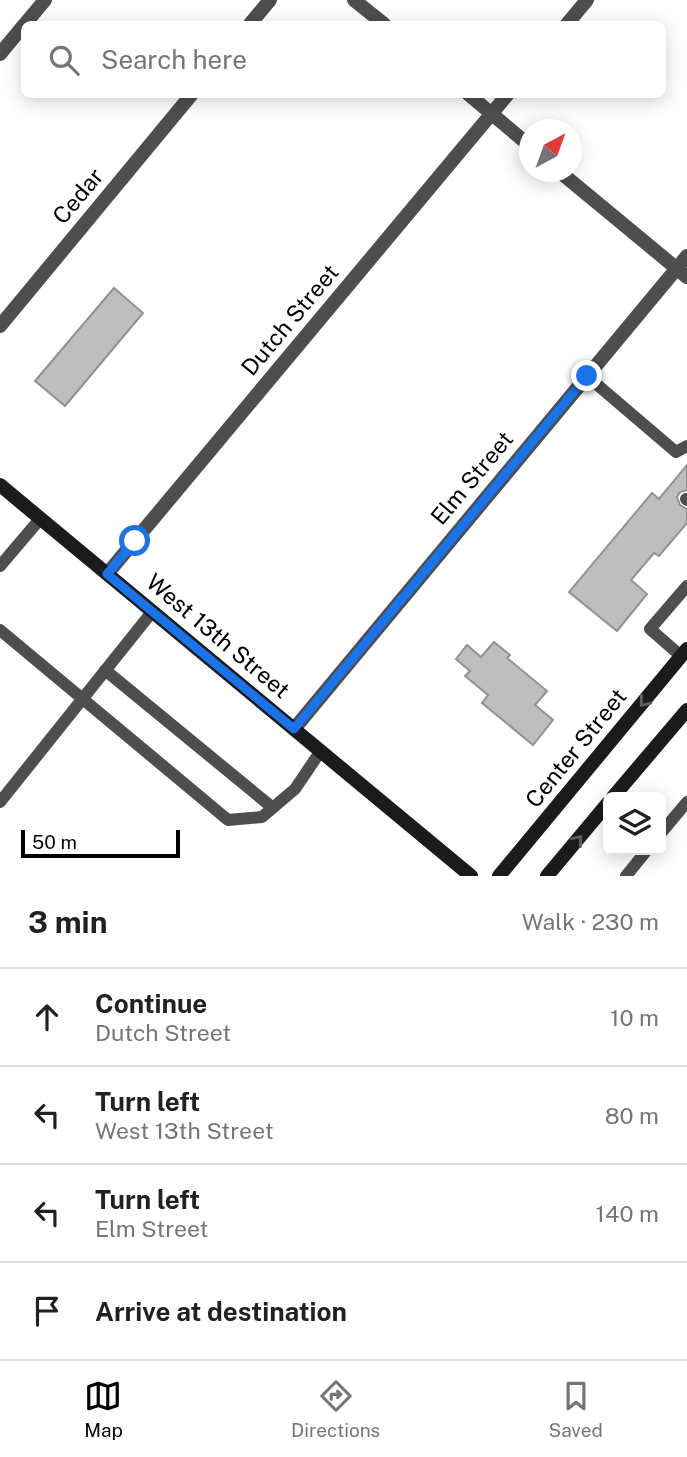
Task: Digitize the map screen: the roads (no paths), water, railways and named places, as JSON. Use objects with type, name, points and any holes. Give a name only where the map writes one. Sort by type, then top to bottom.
[{"type":"main road","name":"West 13th Street","points":[[0,485],[471,876]]},
{"type":"main road","name":"Center Street","points":[[499,876],[684,652]]},
{"type":"main road","points":[[617,792],[687,710]]},
{"type":"main road","points":[[547,876],[603,809]]},
{"type":"street","points":[[28,21],[45,0]]},
{"type":"street","points":[[252,21],[270,0]]},
{"type":"street","points":[[354,0],[380,21]]},
{"type":"street","points":[[570,21],[587,0]]},
{"type":"street","points":[[0,54],[21,30]]},
{"type":"street","name":"Cedar","points":[[0,326],[189,98]]},
{"type":"street","points":[[473,98],[519,137]]},
{"type":"street","name":"Dutch Street","points":[[107,574],[505,98]]},
{"type":"street","points":[[572,182],[682,273]]},
{"type":"street","name":"Elm Street","points":[[294,729],[587,376],[682,273],[687,256]]},
{"type":"lane","points":[[587,376],[676,452],[687,446]]},
{"type":"lane","points":[[0,566],[40,519]]},
{"type":"lane","points":[[684,652],[650,629],[686,588]]},
{"type":"lane","points":[[0,802],[152,612]]},
{"type":"lane","points":[[0,631],[228,821],[262,817],[295,789],[320,752]]},
{"type":"lane","points":[[106,670],[273,808]]},
{"type":"lane","points":[[666,827],[687,802]]},
{"type":"lane","points":[[626,876],[643,855]]}]
